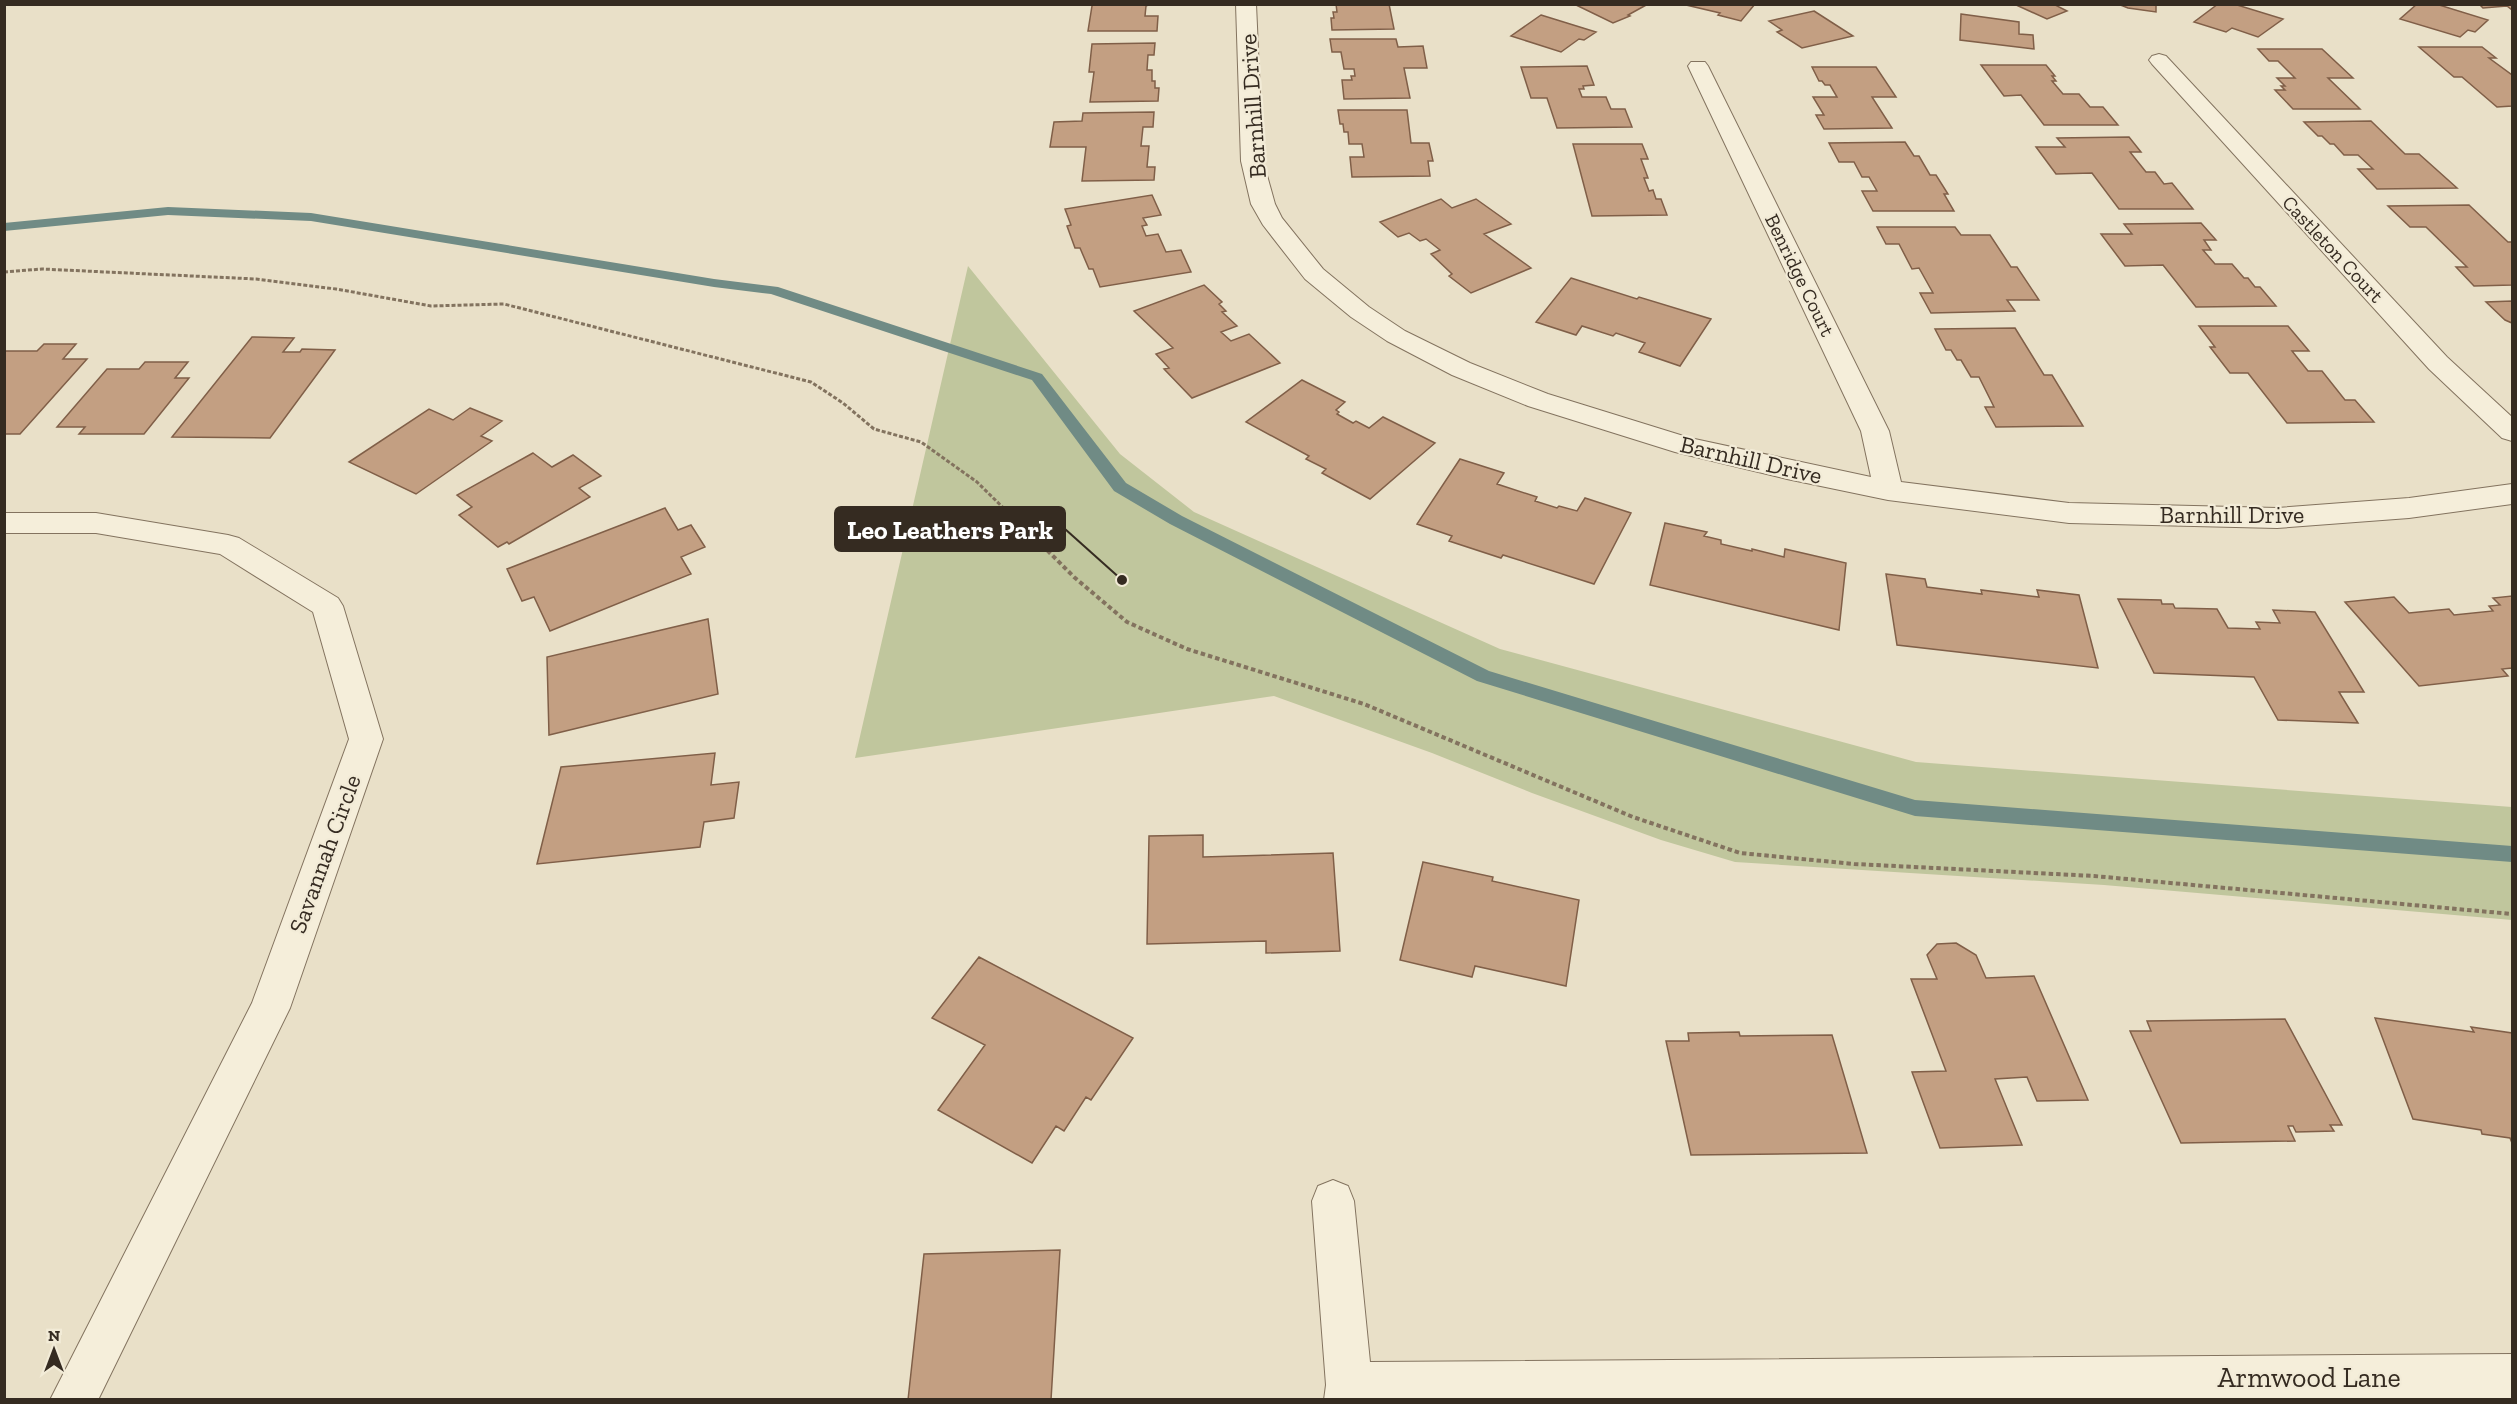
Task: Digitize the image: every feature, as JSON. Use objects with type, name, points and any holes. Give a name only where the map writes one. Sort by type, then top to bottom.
[{"type":"street","name":"Barnhill Drive","points":[[1246,4],[1252,161],[1263,204],[1271,220],[1314,274],[1360,312],[1396,336],[1461,369],[1538,400],[1685,446],[1787,470],[1888,490],[2069,513],[2277,518],[2409,508],[2512,494]]},
{"type":"street","name":"Castleton Court","points":[[2158,60],[2438,363],[2512,432]]},
{"type":"street","name":"Benridge Court","points":[[1698,66],[1875,431],[1888,490]]},
{"type":"street","name":"Savannah Circle","points":[[4,523],[96,523],[228,545],[327,606],[366,739],[270,1008],[73,1400]]},
{"type":"street","points":[[1332,1201],[1348,1392]]},
{"type":"street","name":"Armwood Lane","points":[[1348,1392],[2512,1377]]},
{"type":"path","points":[[4,272],[77,270],[256,279],[336,289],[431,306],[504,304],[811,382],[843,403],[874,429],[921,442],[977,482],[1074,577],[1127,622],[1188,649],[1364,704],[1633,817],[1740,853],[1854,864],[2094,876],[2512,914]]},
{"type":"green space","points":[[968,266],[1120,454],[1194,512],[1500,649],[1916,762],[2512,807],[2512,920],[2104,885],[1735,862],[1661,840],[1274,696],[855,758]]},
{"type":"building","points":[[1095,4],[1150,4],[1146,6],[1145,16],[1158,16],[1157,31],[1088,31],[1092,6]]},
{"type":"building","points":[[1336,4],[1389,4],[1394,29],[1332,30],[1331,18],[1334,18],[1333,12],[1337,12]]},
{"type":"building","points":[[1574,4],[1648,4],[1628,15],[1630,16],[1613,23]]},
{"type":"building","points":[[1755,4],[1741,21],[1718,15],[1720,13],[1686,5]]},
{"type":"building","points":[[2014,4],[2060,4],[2057,6],[2067,11],[2047,19]]},
{"type":"building","points":[[2118,4],[2156,4],[2156,12],[2128,8]]},
{"type":"building","points":[[2218,4],[2234,4],[2283,19],[2258,37],[2232,28],[2226,32],[2194,22]]},
{"type":"building","points":[[2417,4],[2436,4],[2488,20],[2475,32],[2468,30],[2460,37],[2400,19]]},
{"type":"building","points":[[2479,4],[2512,4],[2512,10],[2507,6],[2483,8]]},
{"type":"building","points":[[1814,11],[1853,36],[1802,48],[1777,32],[1782,30],[1769,21]]},
{"type":"building","points":[[1961,14],[2019,22],[2019,34],[2033,35],[2034,49],[1960,40]]},
{"type":"building","points":[[1541,15],[1596,32],[1584,40],[1579,39],[1561,52],[1511,36]]},
{"type":"building","points":[[1330,39],[1396,39],[1398,47],[1423,46],[1427,68],[1404,68],[1410,98],[1344,99],[1342,80],[1352,80],[1351,76],[1355,76],[1354,69],[1344,69],[1341,52],[1332,52]]},
{"type":"building","points":[[1155,43],[1154,55],[1148,55],[1147,70],[1152,70],[1152,81],[1155,81],[1155,88],[1159,88],[1158,101],[1090,102],[1094,72],[1089,72],[1092,44]]},
{"type":"building","points":[[2419,47],[2482,47],[2496,58],[2489,58],[2512,75],[2512,106],[2497,107],[2462,77],[2454,77]]},
{"type":"building","points":[[2258,49],[2322,49],[2353,78],[2328,78],[2360,109],[2293,109],[2275,90],[2285,90],[2281,86],[2285,86],[2277,78],[2295,78],[2278,61],[2269,61]]},
{"type":"building","points":[[1981,65],[2046,65],[2055,76],[2052,76],[2056,81],[2052,81],[2063,94],[2079,94],[2090,107],[2103,107],[2118,125],[2044,125],[2021,95],[2004,96]]},
{"type":"building","points":[[1587,66],[1594,85],[1583,86],[1584,89],[1579,89],[1582,97],[1606,97],[1611,109],[1625,109],[1632,127],[1557,128],[1547,98],[1531,98],[1521,67]]},
{"type":"building","points":[[1812,67],[1876,67],[1896,97],[1872,97],[1892,128],[1824,129],[1816,115],[1824,115],[1813,97],[1837,97],[1830,85],[1819,81]]},
{"type":"building","points":[[1338,110],[1407,110],[1411,143],[1429,143],[1433,161],[1428,161],[1430,176],[1352,177],[1350,157],[1364,157],[1362,144],[1349,144],[1348,132],[1344,132],[1343,124],[1340,124]]},
{"type":"building","points":[[1154,112],[1153,127],[1143,127],[1141,146],[1149,146],[1147,167],[1155,167],[1154,180],[1082,181],[1086,147],[1050,147],[1054,122],[1082,121],[1083,113]]},
{"type":"building","points":[[2371,121],[2405,154],[2419,154],[2457,188],[2377,189],[2358,169],[2373,169],[2358,155],[2344,155],[2334,144],[2318,136],[2304,122]]},
{"type":"building","points":[[2129,137],[2141,152],[2130,152],[2146,172],[2155,172],[2164,184],[2172,183],[2193,209],[2119,209],[2092,173],[2056,174],[2036,147],[2065,147],[2057,138]]},
{"type":"building","points":[[1905,142],[1914,156],[1919,156],[1930,175],[1936,175],[1948,194],[1944,194],[1954,211],[1873,211],[1862,191],[1877,191],[1869,177],[1862,177],[1854,162],[1839,162],[1829,143]]},
{"type":"building","points":[[1573,144],[1642,144],[1648,159],[1641,159],[1648,178],[1644,178],[1649,191],[1653,190],[1656,199],[1661,199],[1667,215],[1592,216]]},
{"type":"building","points":[[1152,195],[1161,215],[1143,218],[1147,225],[1142,226],[1146,236],[1158,234],[1166,252],[1181,250],[1191,272],[1100,287],[1093,269],[1089,269],[1080,248],[1075,248],[1067,226],[1071,225],[1065,209]]},
{"type":"building","points":[[1441,199],[1452,208],[1476,199],[1511,224],[1484,234],[1531,268],[1471,293],[1449,276],[1452,274],[1431,254],[1440,250],[1426,239],[1420,241],[1409,233],[1398,237],[1380,222]]},
{"type":"building","points":[[2469,205],[2508,242],[2512,242],[2512,285],[2474,286],[2456,267],[2467,267],[2426,227],[2410,227],[2388,206]]},
{"type":"building","points":[[2201,223],[2216,240],[2204,240],[2211,250],[2203,250],[2215,264],[2232,264],[2244,278],[2248,278],[2255,287],[2260,287],[2276,306],[2196,307],[2163,265],[2125,266],[2101,234],[2132,234],[2124,224]]},
{"type":"building","points":[[1877,227],[1955,227],[1961,235],[1990,235],[2011,267],[2017,267],[2039,300],[2007,300],[2015,311],[1931,313],[1920,293],[1933,293],[1919,268],[1912,269],[1899,244],[1886,244]]},
{"type":"building","points":[[1571,278],[1711,319],[1680,366],[1639,352],[1645,343],[1616,333],[1613,336],[1582,326],[1576,335],[1536,322]]},
{"type":"building","points":[[1204,285],[1222,302],[1219,304],[1226,311],[1222,312],[1237,326],[1221,332],[1231,341],[1249,334],[1280,363],[1192,398],[1164,369],[1169,368],[1156,354],[1173,348],[1134,311]]},
{"type":"building","points":[[2512,301],[2512,323],[2505,320],[2486,302]]},
{"type":"building","points":[[2199,326],[2288,326],[2309,351],[2292,351],[2308,371],[2322,371],[2345,400],[2355,400],[2374,422],[2287,423],[2248,373],[2230,373],[2210,347],[2215,347]]},
{"type":"building","points":[[2015,328],[2044,375],[2052,375],[2083,426],[1996,427],[1985,407],[1994,407],[1979,377],[1971,377],[1961,360],[1957,360],[1951,350],[1946,350],[1935,329]]},
{"type":"building","points":[[252,337],[294,338],[283,352],[300,352],[302,349],[335,350],[270,438],[172,437]]},
{"type":"building","points":[[44,344],[76,344],[63,359],[87,359],[20,434],[4,434],[4,351],[37,351]]},
{"type":"building","points":[[145,362],[188,362],[175,378],[189,378],[144,434],[79,434],[85,427],[57,427],[107,369],[139,369]]},
{"type":"building","points":[[1302,380],[1345,402],[1336,410],[1339,412],[1337,414],[1353,423],[1356,421],[1369,428],[1383,417],[1435,443],[1370,499],[1322,473],[1326,469],[1306,459],[1309,456],[1246,422]]},
{"type":"building","points":[[470,408],[502,421],[481,436],[492,441],[416,494],[349,462],[429,409],[453,420]]},
{"type":"building","points":[[533,453],[552,467],[573,455],[601,476],[579,488],[590,497],[509,544],[507,542],[498,547],[459,515],[472,507],[457,495]]},
{"type":"building","points":[[1460,459],[1504,473],[1497,484],[1537,497],[1535,501],[1557,508],[1559,506],[1577,511],[1585,498],[1631,513],[1594,584],[1503,555],[1501,558],[1449,541],[1452,536],[1417,524]]},
{"type":"building","points":[[665,508],[678,530],[691,525],[705,547],[681,557],[691,574],[550,631],[534,597],[522,601],[507,569]]},
{"type":"building","points":[[1665,523],[1707,532],[1704,536],[1721,540],[1721,544],[1752,551],[1752,549],[1784,557],[1785,549],[1846,563],[1839,630],[1650,585]]},
{"type":"building","points":[[1886,574],[1925,579],[1927,587],[1982,594],[1981,590],[2039,597],[2037,590],[2079,595],[2098,668],[1897,645]]},
{"type":"building","points":[[2512,596],[2512,668],[2502,669],[2508,676],[2419,686],[2345,602],[2394,597],[2409,613],[2449,609],[2454,615],[2493,611],[2489,606],[2500,605],[2493,598]]},
{"type":"building","points":[[2118,599],[2161,600],[2162,604],[2173,604],[2175,608],[2217,609],[2228,628],[2260,629],[2256,622],[2280,623],[2273,610],[2315,612],[2364,692],[2339,692],[2358,723],[2278,720],[2254,677],[2154,673]]},
{"type":"building","points":[[708,619],[718,694],[549,735],[547,657]]},
{"type":"building","points":[[715,753],[711,785],[739,782],[734,818],[704,822],[700,847],[537,864],[561,767]]},
{"type":"building","points":[[1203,835],[1203,857],[1333,853],[1340,951],[1266,953],[1266,941],[1147,944],[1149,836]]},
{"type":"building","points":[[1423,862],[1493,877],[1492,881],[1579,900],[1566,986],[1475,966],[1472,977],[1400,960]]},
{"type":"building","points":[[1956,943],[1976,955],[1986,978],[2034,976],[2088,1100],[2037,1101],[2027,1077],[1995,1079],[2022,1145],[1940,1148],[1912,1072],[1946,1071],[1911,979],[1937,979],[1927,955],[1937,944]]},
{"type":"building","points":[[979,957],[1133,1038],[1091,1100],[1086,1097],[1064,1131],[1056,1126],[1032,1163],[938,1110],[985,1045],[932,1018]]},
{"type":"building","points":[[2375,1018],[2474,1032],[2471,1027],[2512,1033],[2512,1143],[2510,1138],[2482,1134],[2481,1130],[2413,1119]]},
{"type":"building","points":[[2285,1019],[2342,1125],[2330,1125],[2334,1131],[2296,1132],[2293,1126],[2288,1126],[2295,1141],[2181,1143],[2130,1031],[2151,1031],[2147,1021]]},
{"type":"building","points":[[1739,1032],[1740,1036],[1832,1035],[1867,1153],[1691,1155],[1666,1041],[1689,1041],[1688,1033]]},
{"type":"building","points":[[1060,1250],[1051,1400],[908,1400],[924,1254]]},
{"type":"waterway","points":[[4,227],[168,211],[311,217],[714,283],[773,290],[1037,377],[1120,487],[1176,520],[1483,676],[1915,808],[2512,854]]},
{"type":"place","name":"Leo Leathers Park","points":[[1122,580]]}]
